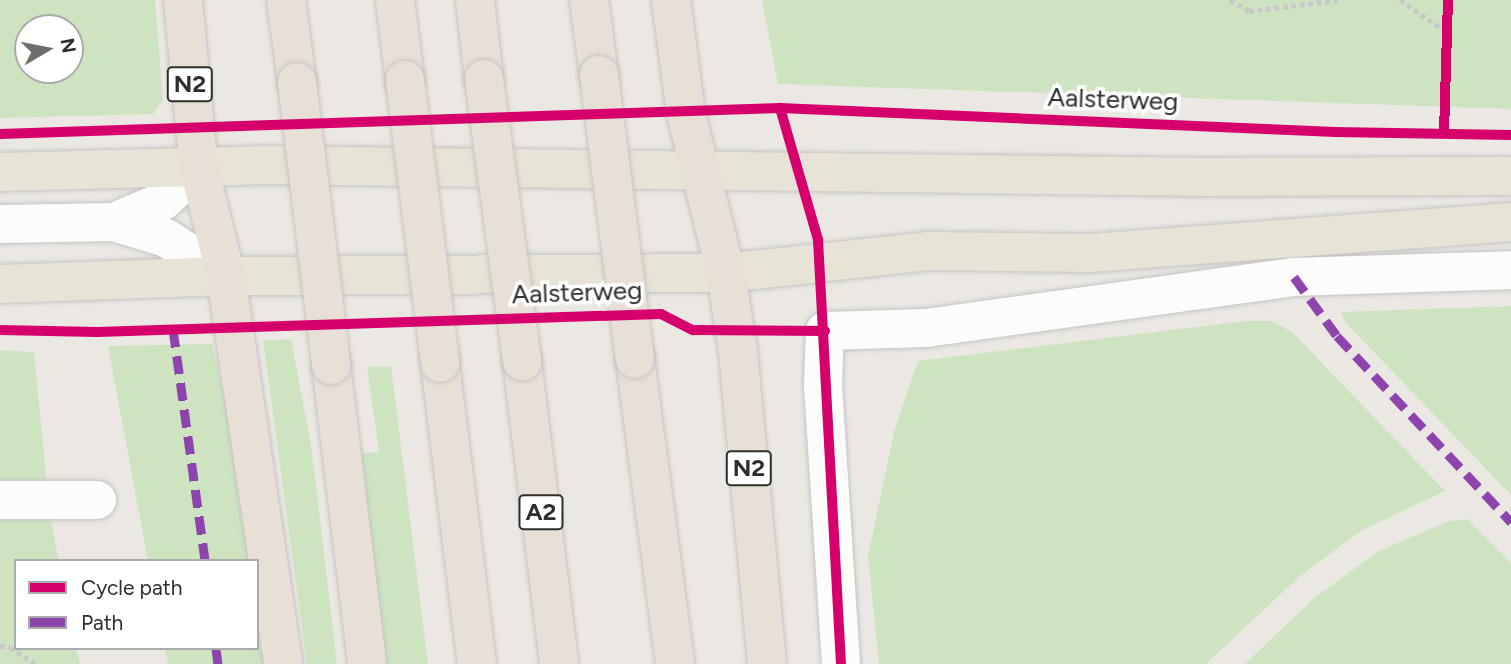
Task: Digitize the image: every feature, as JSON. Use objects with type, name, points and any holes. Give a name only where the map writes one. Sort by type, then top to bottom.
[{"type":"highway","name":"N2","points":[[183,0],[199,168]]},
{"type":"highway","points":[[286,0],[367,664]]},
{"type":"highway","points":[[395,0],[477,664]]},
{"type":"highway","name":"A2","points":[[475,0],[559,664]]},
{"type":"highway","points":[[589,0],[676,664]]},
{"type":"highway","points":[[671,0],[686,114],[726,273]]},
{"type":"highway","points":[[199,168],[226,276],[283,664]]},
{"type":"highway","name":"N2","points":[[726,273],[738,351],[767,664]]},
{"type":"main road","points":[[0,172],[199,168],[699,169],[1207,177],[1511,176]]},
{"type":"main road","name":"Aalsterweg","points":[[0,284],[226,276],[726,273],[929,251],[1090,253],[1511,222]]},
{"type":"street","points":[[114,222],[163,201],[199,168]]},
{"type":"street","points":[[0,224],[114,222],[166,238],[226,276]]},
{"type":"street","name":"Aalsterweg","points":[[1204,244],[1262,259],[1294,277]]},
{"type":"street","points":[[841,664],[823,387],[825,331],[940,326],[1294,277],[1511,270]]},
{"type":"street","points":[[0,500],[97,500]]},
{"type":"path","points":[[1230,0],[1249,10],[1338,0]]},
{"type":"path","points":[[1400,0],[1447,32]]},
{"type":"path","points":[[1446,44],[1447,11]]},
{"type":"path","points":[[14,650],[35,664]]},
{"type":"green space","points":[[0,0],[155,0],[163,100],[153,114],[0,118]]},
{"type":"green space","points":[[762,0],[1511,0],[1511,109],[778,84]]},
{"type":"green space","points":[[1511,306],[1511,495],[1345,322],[1341,312]]},
{"type":"green space","points":[[1245,321],[1272,321],[1292,332],[1445,491],[1364,529],[1300,576],[1206,664],[879,664],[868,556],[894,432],[918,361]]},
{"type":"green space","points":[[291,339],[312,451],[337,664],[307,664],[263,340]]},
{"type":"green space","points":[[212,344],[241,466],[255,559],[148,559],[108,346]]},
{"type":"green space","points":[[0,350],[34,352],[47,485],[0,487]]},
{"type":"green space","points":[[391,366],[428,664],[383,664],[359,454],[379,452],[367,367]]},
{"type":"green space","points":[[50,516],[59,559],[14,559],[14,650],[76,650],[80,664],[0,664],[0,520]]},
{"type":"green space","points":[[1467,519],[1511,563],[1511,664],[1245,664],[1313,599],[1377,552],[1449,521]]},
{"type":"green space","points":[[259,594],[269,664],[168,664],[165,650],[259,650]]},
{"type":"marked path","points":[[1294,277],[1337,336],[1511,522]]},
{"type":"marked path","points":[[173,329],[205,559]]},
{"type":"marked path","points":[[216,650],[218,664]]},
{"type":"cycle path","points":[[1444,133],[1448,0]]},
{"type":"cycle path","points":[[780,108],[818,240],[841,664]]},
{"type":"cycle path","points":[[0,134],[780,108],[1335,132],[1511,135]]},
{"type":"cycle path","points":[[0,330],[97,332],[661,314],[693,330],[825,331]]}]
